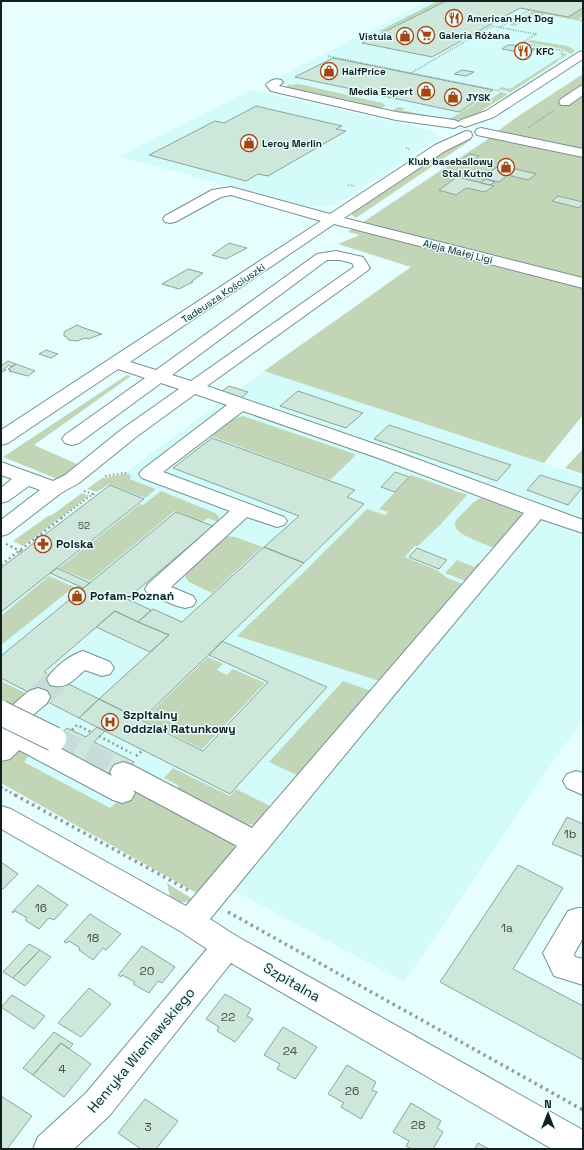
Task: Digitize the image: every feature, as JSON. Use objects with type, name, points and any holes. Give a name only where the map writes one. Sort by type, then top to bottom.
[{"type":"street","name":"Tadeusza Kościuszki","points":[[1,439],[333,219],[453,129],[490,114],[583,54]]},
{"type":"street","points":[[299,82],[286,83],[276,86],[380,113],[453,129],[480,129],[583,153]]},
{"type":"street","points":[[565,102],[583,89]]},
{"type":"street","points":[[380,113],[397,103]]},
{"type":"street","points":[[411,106],[453,129]]},
{"type":"street","name":"Tadeusza Kościuszki","points":[[480,129],[490,114]]},
{"type":"street","name":"Aleja Małej Ligi","points":[[170,219],[217,193],[227,191],[583,283]]},
{"type":"street","points":[[6,538],[54,489],[72,479],[129,433],[362,268],[358,260],[344,255],[332,254],[298,242]]},
{"type":"street","points":[[72,439],[322,257],[332,254]]},
{"type":"street","points":[[116,363],[240,404],[479,488],[583,527]]},
{"type":"street","points":[[240,404],[149,474],[277,521]]},
{"type":"street","points":[[1,468],[54,489]]},
{"type":"street","points":[[1,497],[26,479]]},
{"type":"street","points":[[185,601],[156,590],[244,509]]},
{"type":"street","points":[[200,912],[256,843],[537,511]]},
{"type":"street","points":[[59,680],[83,659],[102,668]]},
{"type":"street","points":[[1,730],[38,697]]},
{"type":"street","points":[[1,713],[63,734]]},
{"type":"street","points":[[1,752],[18,738],[125,773],[256,843]]},
{"type":"street","name":"Szpitalna","points":[[1,816],[200,912],[227,946],[583,1148]]},
{"type":"street","points":[[583,920],[578,920],[558,953],[565,967],[583,972]]},
{"type":"street","name":"Henryka Wieniawskiego","points":[[50,1149],[98,1104],[227,946]]},
{"type":"path","points":[[499,28],[529,10]]},
{"type":"path","points":[[489,26],[536,34],[522,43],[568,53]]},
{"type":"path","points":[[411,73],[492,26]]},
{"type":"path","points":[[482,32],[488,33]]},
{"type":"path","points":[[472,38],[478,39]]},
{"type":"path","points":[[462,44],[468,45]]},
{"type":"path","points":[[449,48],[458,51]]},
{"type":"path","points":[[328,56],[503,92]]},
{"type":"path","points":[[441,56],[447,57]]},
{"type":"path","points":[[514,138],[565,102]]},
{"type":"path","points":[[101,477],[124,473],[135,476]]},
{"type":"path","points":[[78,494],[89,486]]},
{"type":"path","points":[[1,565],[95,495],[83,490]]},
{"type":"path","points":[[1,547],[6,538],[21,551]]},
{"type":"path","points":[[63,734],[77,725],[91,732]]},
{"type":"path","points":[[99,736],[125,773]]},
{"type":"path","points":[[1,787],[200,912],[583,1110]]},
{"type":"shaded area","name":"Galeria Różana","points":[[428,1],[583,1],[583,47],[514,92],[470,117],[446,120],[269,82]]},
{"type":"shaded area","points":[[251,90],[430,130],[438,138],[336,205],[310,207],[119,157]]},
{"type":"shaded area","points":[[264,371],[583,476],[583,718],[404,982],[1,765],[1,567],[112,482]]},
{"type":"green space","points":[[438,1],[445,1],[383,32],[379,31]]},
{"type":"green space","points":[[583,8],[583,16],[579,19],[583,20],[581,22],[545,14],[542,16],[535,14],[515,26],[509,25],[533,11],[569,17]]},
{"type":"green space","points":[[531,40],[567,46],[575,51],[571,54],[562,49],[527,42]]},
{"type":"green space","points":[[561,52],[567,55],[557,60],[558,61],[511,92],[498,89],[502,87],[510,89],[562,56],[560,53]]},
{"type":"green space","points":[[583,74],[583,415],[544,463],[264,371],[411,267],[338,244],[360,235],[348,232]]},
{"type":"green space","points":[[299,84],[382,103],[386,106],[372,108],[361,103],[286,88],[288,85]]},
{"type":"green space","points":[[501,92],[508,94],[469,119],[444,121],[394,112],[393,110],[398,107],[405,108],[402,110],[448,120],[484,98],[491,99]]},
{"type":"green space","points":[[464,139],[471,140],[356,218],[352,215],[353,212]]},
{"type":"green space","points":[[127,375],[131,376],[34,445],[79,465],[62,481],[3,457]]},
{"type":"green space","points":[[243,416],[355,454],[354,457],[330,480],[211,436],[232,419]]},
{"type":"green space","points":[[583,449],[583,474],[565,468]]},
{"type":"green space","points":[[125,474],[132,476],[129,479],[156,489],[145,498],[109,484],[97,492],[87,489],[102,478]]},
{"type":"green space","points":[[411,475],[467,495],[441,524],[418,546],[415,546],[405,557],[437,570],[447,578],[466,585],[383,682],[237,636],[367,509],[385,515],[388,512],[379,509]]},
{"type":"green space","points":[[161,491],[215,513],[219,517],[218,522],[208,518],[202,522],[175,511],[90,581],[59,568],[140,504],[143,505]]},
{"type":"green space","points":[[82,493],[89,496],[23,546],[13,541],[48,516],[52,515]]},
{"type":"green space","points":[[486,497],[516,509],[522,515],[522,519],[497,549],[466,536],[456,529],[455,525],[457,518],[472,504],[477,500]]},
{"type":"green space","points":[[226,536],[235,537],[262,547],[212,593],[189,582],[185,577],[186,570]]},
{"type":"green space","points":[[457,560],[474,567],[478,563],[482,565],[468,582],[445,573]]},
{"type":"green space","points":[[49,576],[74,587],[1,645],[1,616]]},
{"type":"green space","points":[[208,657],[223,664],[217,670],[227,675],[233,669],[265,683],[202,749],[143,720]]},
{"type":"green space","points":[[1,681],[29,695],[13,710],[1,704]]},
{"type":"green space","points":[[343,681],[374,692],[301,777],[269,762]]},
{"type":"green space","points":[[17,748],[30,753],[24,762],[110,808],[131,790],[230,839],[234,845],[234,853],[200,895],[1,783],[1,761]]},
{"type":"green space","points":[[173,768],[230,796],[236,789],[274,808],[257,824],[243,825],[178,790],[178,785],[164,778]]},
{"type":"green space","points":[[167,883],[194,900],[182,902],[173,900],[170,898]]},
{"type":"building","name":"Galeria Różana","points":[[446,1],[583,1],[583,8],[568,17],[520,8],[432,57],[362,43]]},
{"type":"building","name":"KFC","points":[[508,45],[535,49],[528,54],[502,49]]},
{"type":"building","points":[[333,58],[493,90],[459,112],[295,77]]},
{"type":"building","points":[[462,70],[474,72],[466,76],[454,74]]},
{"type":"building","name":"Leroy Merlin","points":[[256,106],[342,126],[336,129],[346,131],[268,176],[258,174],[246,181],[149,155],[215,121],[224,123]]},
{"type":"building","points":[[470,154],[479,156],[469,163],[460,161]]},
{"type":"building","points":[[500,165],[536,174],[528,180],[508,175],[499,182],[481,178]]},
{"type":"building","points":[[457,177],[494,186],[485,192],[466,188],[456,195],[439,190]]},
{"type":"building","points":[[486,179],[495,182],[490,185],[481,183]]},
{"type":"building","points":[[558,196],[583,202],[583,204],[579,208],[552,201]]},
{"type":"building","points":[[229,243],[247,248],[226,259],[212,255]]},
{"type":"building","points":[[188,269],[203,273],[191,282],[193,282],[179,289],[162,284]]},
{"type":"building","points":[[77,325],[102,334],[77,341],[68,340],[68,338],[64,336],[64,332]]},
{"type":"building","points":[[46,350],[58,354],[51,358],[39,354]]},
{"type":"building","points":[[8,361],[16,364],[12,367],[9,365],[4,369],[6,370],[1,372],[1,366]]},
{"type":"building","points":[[16,364],[35,371],[28,376],[9,371],[11,370],[8,369]]},
{"type":"building","points":[[229,386],[248,392],[241,398],[222,391]]},
{"type":"building","points":[[298,391],[363,413],[346,428],[280,406]]},
{"type":"building","points":[[389,425],[511,465],[497,481],[374,439]]},
{"type":"building","points":[[212,438],[355,490],[347,497],[364,504],[304,563],[264,547],[299,516],[173,468]]},
{"type":"building","points":[[395,472],[409,477],[395,492],[381,487]]},
{"type":"building","points":[[540,475],[582,488],[568,505],[527,490]]},
{"type":"building","points":[[110,485],[144,499],[1,612],[1,568]]},
{"type":"building","points":[[176,512],[213,526],[127,599],[151,610],[138,622],[115,611],[44,672],[99,699],[79,718],[1,678],[1,656]]},
{"type":"building","points":[[264,547],[304,563],[141,720],[99,699],[169,635],[138,622],[153,609],[182,622]]},
{"type":"building","points":[[417,548],[447,560],[439,569],[409,557]]},
{"type":"building","points":[[57,568],[90,583],[83,588],[50,573]]},
{"type":"building","points":[[115,611],[169,635],[150,652],[96,627]]},
{"type":"building","points":[[222,641],[327,687],[230,794],[79,718],[99,699],[203,751],[268,682],[209,655]]},
{"type":"building","points":[[97,727],[105,731],[94,742],[134,762],[114,781],[47,746],[67,728],[86,737]]},
{"type":"building","points":[[567,817],[583,824],[583,857],[552,844]]},
{"type":"building","points":[[1,862],[18,874],[3,889],[1,888]]},
{"type":"building","points":[[518,865],[563,888],[513,969],[583,1006],[583,1060],[440,982]]},
{"type":"building","points":[[38,885],[68,905],[54,920],[49,918],[39,929],[25,920],[27,918],[15,911],[13,913],[12,912]]},
{"type":"building","points":[[90,914],[121,934],[106,950],[103,948],[93,960],[79,950],[80,948],[69,941],[67,943],[64,942]]},
{"type":"building","points":[[29,944],[40,950],[13,978],[3,972]]},
{"type":"building","points":[[142,946],[175,967],[162,983],[158,981],[149,993],[133,984],[135,982],[122,975],[121,977],[118,975]]},
{"type":"building","points":[[40,950],[51,957],[25,986],[13,978]]},
{"type":"building","points":[[89,988],[111,1004],[81,1037],[58,1023]]},
{"type":"building","points":[[225,994],[251,1009],[247,1016],[253,1019],[235,1042],[217,1031],[219,1027],[206,1019]]},
{"type":"building","points":[[12,995],[45,1016],[34,1029],[1,1007]]},
{"type":"building","points":[[283,1027],[317,1047],[295,1079],[277,1069],[280,1064],[264,1055]]},
{"type":"building","points":[[54,1032],[73,1044],[69,1049],[61,1043],[33,1075],[23,1068]]},
{"type":"building","points":[[61,1043],[91,1064],[64,1097],[33,1075]]},
{"type":"building","points":[[347,1065],[376,1082],[372,1090],[377,1092],[361,1119],[341,1107],[344,1103],[328,1094]]},
{"type":"building","points":[[1,1096],[32,1116],[7,1149],[1,1149]]},
{"type":"building","points":[[145,1099],[178,1121],[156,1149],[141,1149],[118,1133]]},
{"type":"building","points":[[411,1103],[441,1121],[437,1128],[443,1132],[433,1149],[411,1149],[406,1146],[409,1141],[393,1132]]},
{"type":"building","points":[[478,1143],[489,1149],[475,1149]]},
{"type":"tunnel","points":[[38,697],[59,679]]},
{"type":"tunnel","points":[[54,739],[123,772]]},
{"type":"place","name":"American Hot Dog","points":[[454,18]]},
{"type":"place","name":"Galeria Różana","points":[[426,35]]},
{"type":"place","name":"Vistula","points":[[405,36]]},
{"type":"place","name":"KFC","points":[[523,51]]},
{"type":"place","name":"HalfPrice","points":[[329,71]]},
{"type":"place","name":"Media Expert","points":[[426,91]]},
{"type":"place","name":"JYSK","points":[[453,97]]},
{"type":"place","name":"Leroy Merlin","points":[[249,143]]},
{"type":"place","name":"Klub baseballowy Stal Kutno","points":[[506,167]]},
{"type":"place","name":"Polska","points":[[43,544]]},
{"type":"place","name":"Pofam-Poznań","points":[[77,596]]},
{"type":"place","name":"Szpitalny Oddział Ratunkowy","points":[[110,722]]}]
